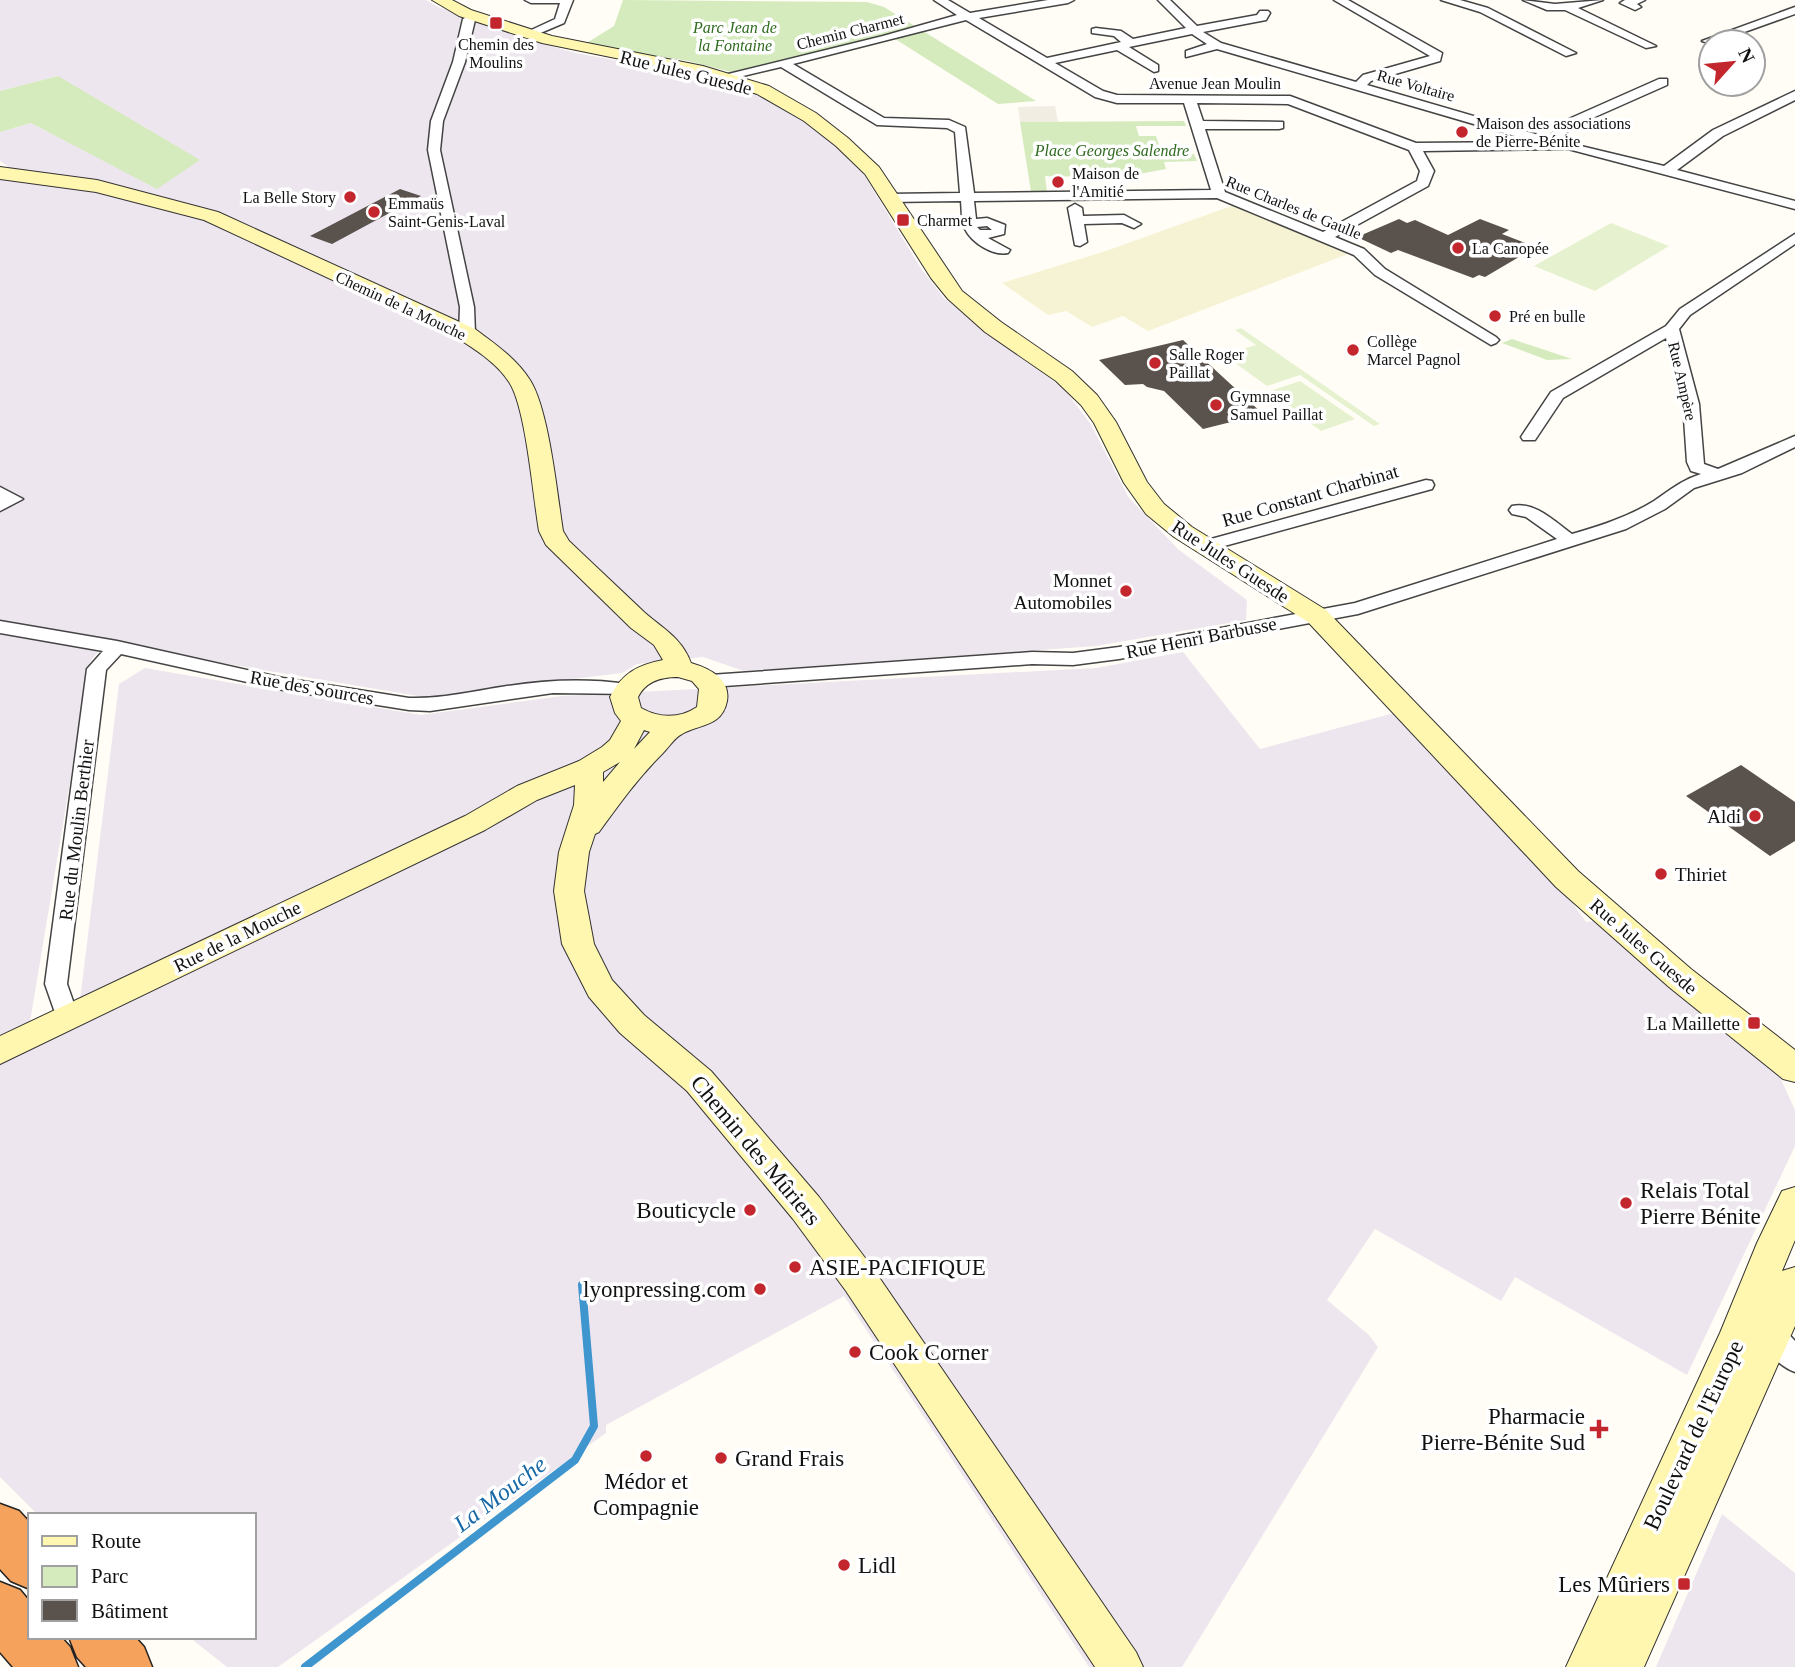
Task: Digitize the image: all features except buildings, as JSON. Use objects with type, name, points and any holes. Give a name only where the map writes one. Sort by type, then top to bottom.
[{"type":"highway","points":[[0,1530],[28,1560]]},
{"type":"highway","points":[[0,1610],[50,1667]]},
{"type":"highway","points":[[99,1639],[124,1667]]},
{"type":"street","name":"Rue Jules Guesde","points":[[440,0],[477,22],[571,46],[722,78],[763,90],[810,117],[860,158],[955,295],[993,327],[1065,376],[1089,400],[1105,422],[1136,483],[1155,509],[1206,546],[1317,616],[1567,879],[1680,978],[1795,1069]]},
{"type":"street","points":[[522,0],[531,5],[567,0],[560,21],[531,34]]},
{"type":"street","name":"Avenue Jean Moulin","points":[[940,0],[1099,94],[1117,99],[1290,100],[1414,148],[1550,145]]},
{"type":"street","name":"Chemin Charmet","points":[[722,78],[886,39],[967,16],[1068,0]]},
{"type":"street","name":"Rue Voltaire","points":[[1164,0],[1196,30],[1217,45],[1535,135],[1550,145],[1586,149],[1795,205]]},
{"type":"street","points":[[1340,0],[1436,53],[1436,58],[1367,78],[1358,87]]},
{"type":"street","points":[[1447,0],[1485,10],[1570,53]]},
{"type":"street","points":[[1529,0],[1544,8],[1567,7],[1597,0]]},
{"type":"street","points":[[1567,7],[1650,46]]},
{"type":"street","points":[[1744,28],[1795,10]]},
{"type":"street","points":[[1045,62],[1262,18],[1264,13]]},
{"type":"street","points":[[467,334],[468,313],[434,150],[437,121],[477,22]]},
{"type":"street","points":[[1096,31],[1117,33],[1126,45],[1154,68]]},
{"type":"street","points":[[1190,54],[1217,45]]},
{"type":"street","points":[[783,63],[881,121],[956,126],[961,130],[973,229],[981,240],[1003,250]]},
{"type":"street","points":[[1550,145],[1566,125],[1663,82]]},
{"type":"street","points":[[1668,170],[1718,133],[1795,95]]},
{"type":"street","points":[[1191,101],[1219,194]]},
{"type":"street","points":[[1198,125],[1279,125]]},
{"type":"street","points":[[1324,237],[1423,183],[1427,171],[1414,148]]},
{"type":"street","name":"Chemin de la Mouche","points":[[0,173],[97,186],[211,216],[467,334],[509,366],[523,381],[529,401],[551,531],[558,545],[640,622],[667,669]]},
{"type":"street","name":"Rue Charles de Gaulle","points":[[889,198],[1219,194],[1359,252],[1380,272],[1491,340]]},
{"type":"street","points":[[1073,195],[1080,242]]},
{"type":"street","points":[[1077,220],[1124,219],[1134,224]]},
{"type":"street","name":"Rue Ampère","points":[[1695,461],[1695,430],[1681,360],[1671,329],[1685,312],[1795,238]]},
{"type":"street","points":[[1529,437],[1557,395],[1671,329]]},
{"type":"street","name":"Rue Henri Barbusse","points":[[711,692],[798,675],[1032,658],[1085,657],[1150,649],[1368,605],[1642,516],[1688,484],[1717,475],[1795,441]]},
{"type":"street","points":[[1695,461],[1697,467],[1717,475]]},
{"type":"street","name":"Rue Henri Barbusse","points":[[1669,498],[1674,483],[1688,465],[1695,461],[1728,467],[1746,463]]},
{"type":"street","name":"Rue Constant Charbinat","points":[[1206,546],[1426,485]]},
{"type":"street","points":[[0,492],[14,499],[0,506]]},
{"type":"street","points":[[1518,510],[1532,513],[1570,541]]},
{"type":"street","name":"Rue des Sources","points":[[0,627],[117,648],[283,684],[410,704],[430,705],[564,685],[603,685],[626,690]]},
{"type":"street","name":"Rue du Moulin Berthier","points":[[68,1018],[56,984],[93,697],[97,669],[117,648]]},
{"type":"street","points":[[667,669],[702,675],[711,692],[702,715],[673,726],[646,724],[636,719],[625,705],[626,690],[633,681],[667,669]]},
{"type":"street","name":"Rue de la Mouche","points":[[590,774],[621,746],[636,719]]},
{"type":"street","name":"Chemin des Mûriers","points":[[579,839],[635,762],[673,726]]},
{"type":"street","name":"Rue de la Mouche","points":[[0,1051],[475,823],[590,774],[635,762]]},
{"type":"street","name":"Chemin des Mûriers","points":[[590,774],[589,805],[570,880],[571,913],[578,944],[600,988],[632,1024],[699,1081],[806,1208],[859,1279],[1121,1667]]},
{"type":"street","name":"Boulevard de l'Europe","points":[[1588,1667],[1735,1345],[1775,1243],[1795,1202]]},
{"type":"street","name":"Boulevard de l'Europe","points":[[1621,1667],[1668,1569],[1783,1347],[1795,1283]]},
{"type":"shaded area","points":[[0,0],[426,0],[438,7],[536,42],[576,53],[696,75],[742,88],[781,105],[809,124],[858,165],[922,270],[944,298],[985,332],[1064,389],[1090,423],[1129,498],[1179,550],[1247,600],[1246,620],[1096,646],[744,671],[703,657],[637,664],[622,673],[424,697],[204,660],[108,639],[90,662],[29,1028],[0,1042],[0,167],[9,167],[0,161],[0,132],[31,123],[157,188],[58,76],[0,91]]},
{"type":"shaded area","points":[[1055,106],[1058,122],[1020,122],[1018,107]]},
{"type":"shaded area","points":[[1234,205],[1348,254],[1148,331],[1123,316],[1092,327],[1066,311],[1048,315],[1002,283],[1106,251]]},
{"type":"shaded area","points":[[1183,652],[1260,749],[1394,713],[1569,898],[1586,922],[1593,921],[1674,992],[1779,1075],[1795,1110],[1795,1146],[1687,1375],[1515,1277],[1501,1301],[1375,1229],[1327,1300],[1369,1335],[1378,1347],[1182,1667],[1089,1667],[844,1296],[606,1425],[606,1433],[278,1667],[227,1667],[192,1639],[256,1639],[256,1513],[36,1513],[0,1477],[0,1061],[77,1024],[119,684],[145,668],[421,715],[562,696],[1096,668]]},
{"type":"shaded area","points":[[1722,1514],[1795,1573],[1795,1667],[1656,1667]]},
{"type":"green space","name":"Parc Jean de la Fontaine","points":[[623,0],[867,2],[884,7],[1036,101],[998,104],[892,37],[731,72],[688,61],[585,44],[614,26]]},
{"type":"green space","points":[[58,76],[200,160],[157,189],[31,123],[0,132],[0,91]]},
{"type":"green space","name":"Place Georges Salendre","points":[[1184,121],[1186,126],[1136,126],[1139,136],[1156,136],[1162,154],[1194,154],[1197,161],[1164,162],[1166,169],[1134,175],[1134,178],[1045,176],[1047,192],[1031,192],[1020,122]]},
{"type":"green space","points":[[1611,223],[1669,246],[1595,291],[1534,266]]},
{"type":"green space","points":[[1241,328],[1380,424],[1374,426],[1300,375],[1267,386],[1224,355],[1256,345],[1235,330]]},
{"type":"green space","points":[[1512,339],[1572,359],[1547,360],[1502,343]]},
{"type":"green space","points":[[1300,381],[1355,419],[1321,431],[1267,392]]},
{"type":"waterway","name":"La Mouche","points":[[305,1667],[575,1460],[594,1426],[582,1285]]},
{"type":"place","name":"Chemin des Moulins","points":[[496,23]]},
{"type":"place","name":"Maison des associations de Pierre-Bénite","points":[[1462,132]]},
{"type":"place","name":"Maison de l'Amitié","points":[[1058,182]]},
{"type":"place","name":"La Belle Story","points":[[350,197]]},
{"type":"place","name":"Emmaüs Saint-Genis-Laval","points":[[374,212]]},
{"type":"place","name":"Charmet","points":[[903,220]]},
{"type":"place","name":"La Canopée","points":[[1458,248]]},
{"type":"place","name":"Pré en bulle","points":[[1495,316]]},
{"type":"place","name":"Collège Marcel Pagnol","points":[[1353,350]]},
{"type":"place","name":"Salle Roger Paillat","points":[[1155,363]]},
{"type":"place","name":"Gymnase Samuel Paillat","points":[[1216,405]]},
{"type":"place","name":"Monnet Automobiles","points":[[1126,591]]},
{"type":"place","name":"Aldi","points":[[1755,816]]},
{"type":"place","name":"Thiriet","points":[[1661,874]]},
{"type":"place","name":"La Maillette","points":[[1754,1023]]},
{"type":"place","name":"Relais Total Pierre Bénite","points":[[1626,1203]]},
{"type":"place","name":"Bouticycle","points":[[750,1210]]},
{"type":"place","name":"ASIE-PACIFIQUE","points":[[795,1267]]},
{"type":"place","name":"lyonpressing.com","points":[[760,1289]]},
{"type":"place","name":"Cook Corner","points":[[855,1352]]},
{"type":"place","name":"Pharmacie Pierre-Bénite Sud","points":[[1599,1429]]},
{"type":"place","name":"Médor et Compagnie","points":[[646,1456]]},
{"type":"place","name":"Grand Frais","points":[[721,1458]]},
{"type":"place","name":"Lidl","points":[[844,1565]]},
{"type":"place","name":"Les Mûriers","points":[[1684,1584]]}]
